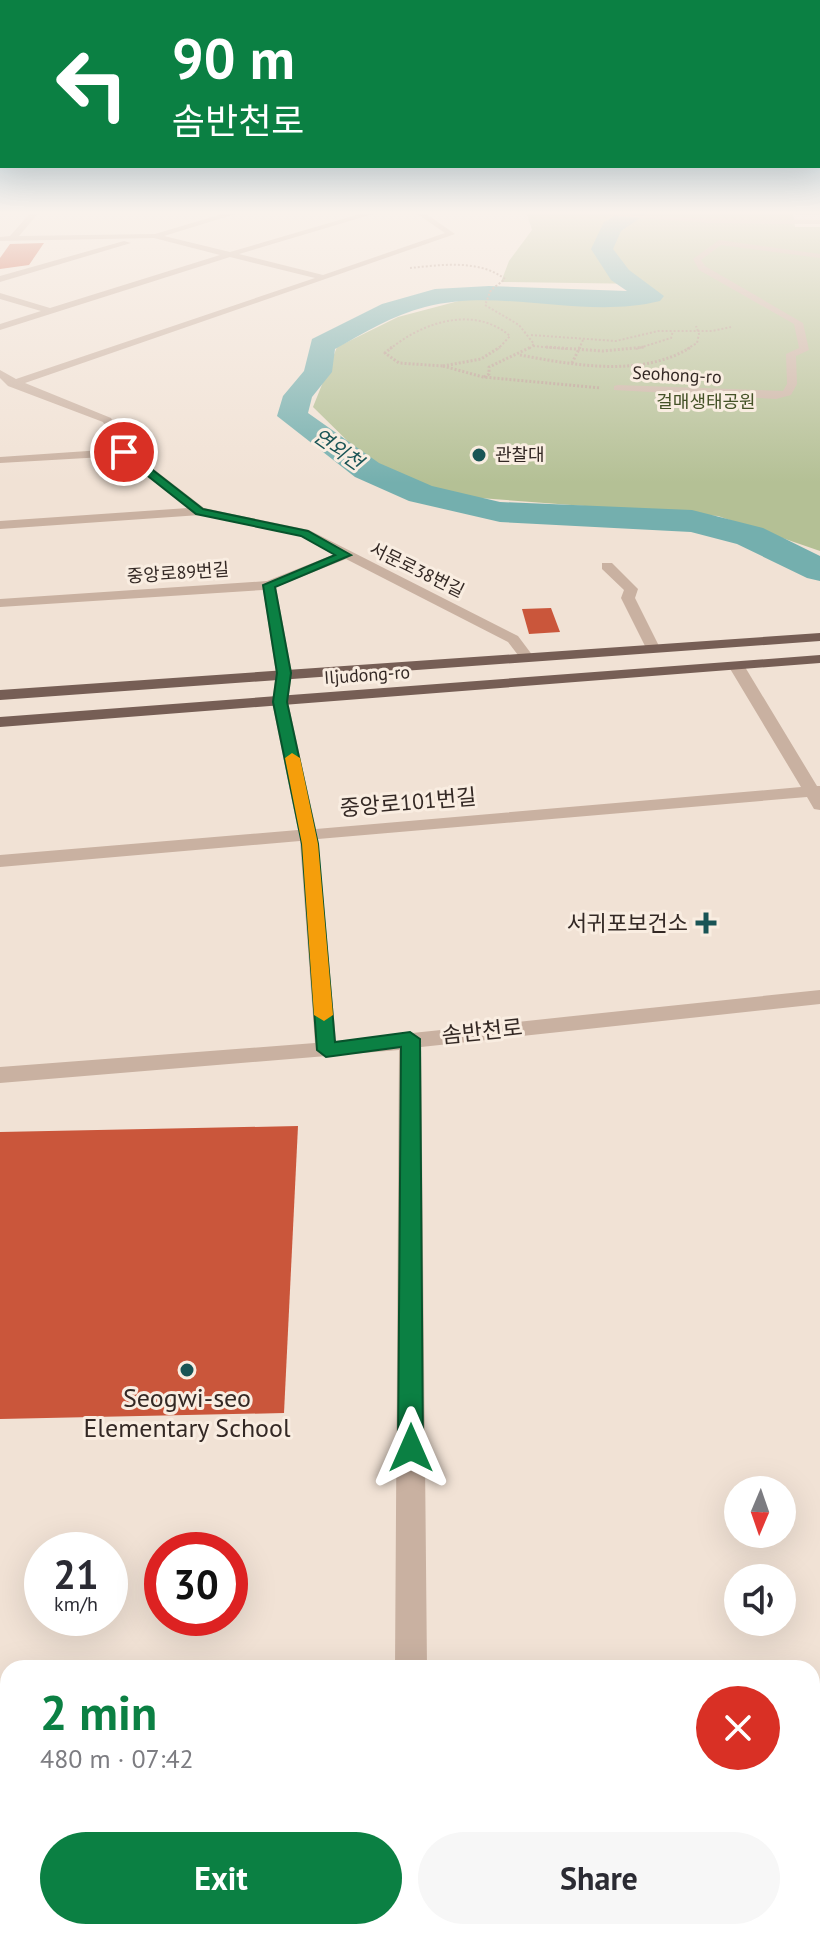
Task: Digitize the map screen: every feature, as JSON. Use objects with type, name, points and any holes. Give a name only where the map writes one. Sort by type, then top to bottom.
[{"type":"main road","name":"Iljudong-ro","points":[[0,695],[820,637]]},
{"type":"main road","name":"Iljudong-ro","points":[[0,722],[820,659]]},
{"type":"street","points":[[18,302],[50,311]]},
{"type":"street","points":[[1,327],[80,302]]},
{"type":"street","points":[[0,388],[248,302]]},
{"type":"street","name":"Seohong-ro","points":[[618,388],[776,396],[787,393],[792,384],[791,354],[804,350],[798,323],[761,302]]},
{"type":"street","name":"서문로38번길","points":[[0,373],[15,383],[107,420],[124,452],[200,511],[304,533],[513,639],[526,656]]},
{"type":"street","points":[[0,460],[124,452]]},
{"type":"street","points":[[0,525],[200,511]]},
{"type":"street","name":"중앙로89번길","points":[[0,603],[269,585],[345,555]]},
{"type":"street","points":[[607,566],[631,589],[628,598],[653,648]]},
{"type":"street","points":[[269,585],[284,673],[280,702],[308,834],[326,1050]]},
{"type":"street","points":[[737,667],[817,796]]},
{"type":"street","name":"중앙로101번길","points":[[0,861],[308,834],[817,796]]},
{"type":"street","name":"솜반천로","points":[[0,1075],[326,1050],[820,997]]},
{"type":"street","points":[[410,1039],[411,1660]]},
{"type":"path","points":[[486,302],[485,305],[521,324],[531,335],[533,346]]},
{"type":"path","points":[[443,366],[478,361],[495,353],[510,336],[496,325],[465,321],[443,323],[414,332],[385,353],[399,363],[443,366],[483,377],[618,388]]},
{"type":"path","points":[[519,355],[572,363],[638,362],[690,349],[697,343],[696,326]]},
{"type":"path","points":[[531,335],[616,341],[673,331],[731,327]]},
{"type":"path","points":[[483,377],[489,374],[489,367],[533,346],[578,351],[626,351],[671,338],[673,331]]},
{"type":"path","points":[[572,363],[583,340]]},
{"type":"path","points":[[616,341],[638,362]]},
{"type":"green space","name":"걸매생태공원","points":[[457,302],[820,302],[820,551],[718,516],[452,496],[371,464],[313,407],[337,347],[398,317]]},
{"type":"building","points":[[551,608],[560,632],[529,634],[522,609]]},
{"type":"building","points":[[298,1126],[284,1413],[0,1419],[0,1132]]},
{"type":"waterway","name":"연외천","points":[[414,302],[377,316],[322,345],[318,372],[298,396],[292,416],[367,470],[421,494],[500,512],[692,521],[750,536],[820,570]]},
{"type":"slow traffic","points":[[292,758],[310,844],[324,1015]]},
{"type":"place","name":"관찰대","points":[[479,455]]},
{"type":"place","name":"서귀포보건소","points":[[706,923]]},
{"type":"place","name":"Seogwi-seo Elementary School","points":[[187,1370]]},
{"type":"route","points":[[124,452],[200,511],[304,533],[345,555],[269,585],[284,673],[280,702],[310,844],[326,1050],[410,1039],[411,1448]]}]
